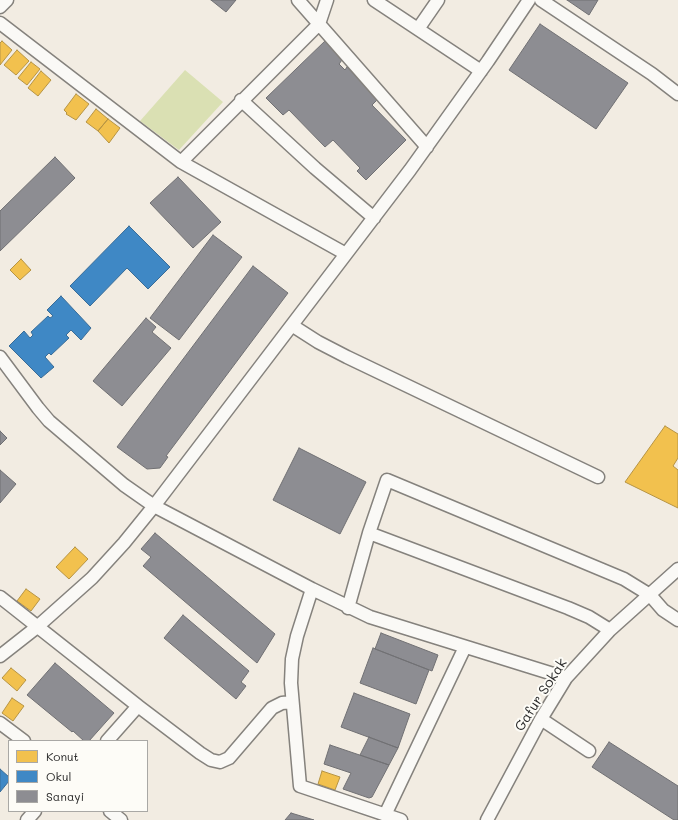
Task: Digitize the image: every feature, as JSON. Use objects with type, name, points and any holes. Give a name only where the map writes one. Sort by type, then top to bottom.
[{"type":"street","points":[[0,7],[7,0]]},
{"type":"street","points":[[298,0],[427,147]]},
{"type":"street","points":[[181,162],[241,100],[319,24],[327,0]]},
{"type":"street","points":[[374,0],[481,71]]},
{"type":"street","points":[[418,29],[438,0]]},
{"type":"street","points":[[0,656],[37,627],[106,564],[154,506],[293,326],[427,147],[529,0]]},
{"type":"street","points":[[541,0],[652,74],[678,94]]},
{"type":"street","points":[[0,23],[181,162],[346,254]]},
{"type":"street","points":[[241,100],[315,168],[374,218]]},
{"type":"street","points":[[293,326],[318,342],[347,357],[598,477]]},
{"type":"street","points":[[0,357],[38,408],[49,420],[119,480],[154,506],[348,608],[370,617],[566,678]]},
{"type":"street","points":[[348,608],[369,532],[387,480],[624,579],[650,595],[663,610],[678,620]]},
{"type":"street","points":[[369,532],[568,608],[589,617],[610,630]]},
{"type":"street","name":"Gafur Sokak","points":[[487,820],[541,719],[566,678],[610,630],[678,570]]},
{"type":"street","points":[[312,589],[297,636],[292,659],[292,702],[300,786],[401,820]]},
{"type":"street","points":[[0,597],[138,706],[211,760],[220,762],[229,758],[272,708],[282,702],[292,702]]},
{"type":"street","points":[[385,815],[465,647]]},
{"type":"street","points":[[108,740],[138,706]]},
{"type":"street","points":[[541,719],[589,751]]},
{"type":"street","points":[[0,722],[23,740]]},
{"type":"street","points":[[27,820],[34,812]]},
{"type":"green space","points":[[185,70],[223,102],[179,150],[140,121]]},
{"type":"building: Konut","points":[[2,41],[12,50],[0,65],[0,43]]},
{"type":"building: Konut","points":[[17,50],[29,61],[16,75],[4,65]]},
{"type":"building: Konut","points":[[31,62],[40,69],[27,85],[18,78]]},
{"type":"building: Konut","points":[[41,71],[51,80],[38,96],[28,88]]},
{"type":"building: Konut","points":[[76,94],[89,104],[76,120],[66,114],[67,113],[64,110]]},
{"type":"building: Konut","points":[[96,109],[108,119],[98,131],[86,122]]},
{"type":"building: Konut","points":[[108,119],[120,128],[109,143],[98,131]]},
{"type":"building: Konut","points":[[21,259],[31,270],[20,280],[10,270]]},
{"type":"building: Konut","points":[[665,426],[678,434],[678,458],[673,466],[678,470],[678,508],[625,482]]},
{"type":"building: Konut","points":[[75,547],[88,559],[69,579],[56,567]]},
{"type":"building: Konut","points":[[26,589],[40,599],[31,611],[17,601]]},
{"type":"building: Konut","points":[[11,668],[26,680],[17,691],[2,678]]},
{"type":"building: Konut","points":[[12,698],[24,706],[13,721],[2,713]]},
{"type":"building: Konut","points":[[322,771],[340,777],[335,790],[318,784]]},
{"type":"building: Okul","points":[[129,226],[170,267],[148,289],[127,268],[90,306],[70,286]]},
{"type":"building: Okul","points":[[61,296],[91,328],[81,340],[71,330],[66,335],[69,338],[51,355],[49,353],[45,357],[54,367],[41,378],[9,346],[24,331],[30,338],[33,335],[31,332],[48,316],[50,318],[53,316],[47,310]]},
{"type":"building: Okul","points":[[0,769],[8,776],[8,782],[0,792]]},
{"type":"building: Sanayi","points":[[211,0],[236,0],[226,12]]},
{"type":"building: Sanayi","points":[[567,0],[598,0],[589,15]]},
{"type":"building: Sanayi","points":[[540,24],[628,83],[596,129],[509,70]]},
{"type":"building: Sanayi","points":[[326,40],[342,60],[339,64],[345,70],[347,67],[378,99],[372,105],[406,140],[366,180],[357,171],[360,168],[333,140],[325,147],[289,110],[283,115],[266,98]]},
{"type":"building: Sanayi","points":[[55,157],[75,178],[0,251],[0,211]]},
{"type":"building: Sanayi","points":[[178,177],[221,222],[193,248],[150,203]]},
{"type":"building: Sanayi","points":[[213,235],[242,257],[179,340],[150,318]]},
{"type":"building: Sanayi","points":[[253,266],[288,293],[166,456],[168,457],[160,468],[147,469],[117,447]]},
{"type":"building: Sanayi","points":[[146,318],[156,327],[152,332],[171,348],[122,406],[93,381]]},
{"type":"building: Sanayi","points":[[0,431],[7,438],[0,445]]},
{"type":"building: Sanayi","points":[[299,448],[366,482],[340,534],[273,500]]},
{"type":"building: Sanayi","points":[[0,470],[16,484],[0,503]]},
{"type":"building: Sanayi","points":[[155,533],[275,634],[257,663],[143,566],[151,557],[141,549]]},
{"type":"building: Sanayi","points":[[183,615],[249,671],[241,682],[246,686],[236,699],[164,638]]},
{"type":"building: Sanayi","points":[[381,633],[438,655],[432,671],[375,649]]},
{"type":"building: Sanayi","points":[[373,648],[429,670],[416,704],[360,683]]},
{"type":"building: Sanayi","points":[[55,663],[114,713],[90,740],[83,740],[27,695]]},
{"type":"building: Sanayi","points":[[354,693],[410,714],[398,748],[341,727]]},
{"type":"building: Sanayi","points":[[369,737],[398,748],[389,765],[360,755]]},
{"type":"building: Sanayi","points":[[609,742],[678,786],[678,820],[674,820],[592,767]]},
{"type":"building: Sanayi","points":[[330,745],[389,765],[372,797],[369,798],[343,789],[351,773],[324,764]]},
{"type":"building: Sanayi","points":[[291,813],[314,820],[285,820]]}]
